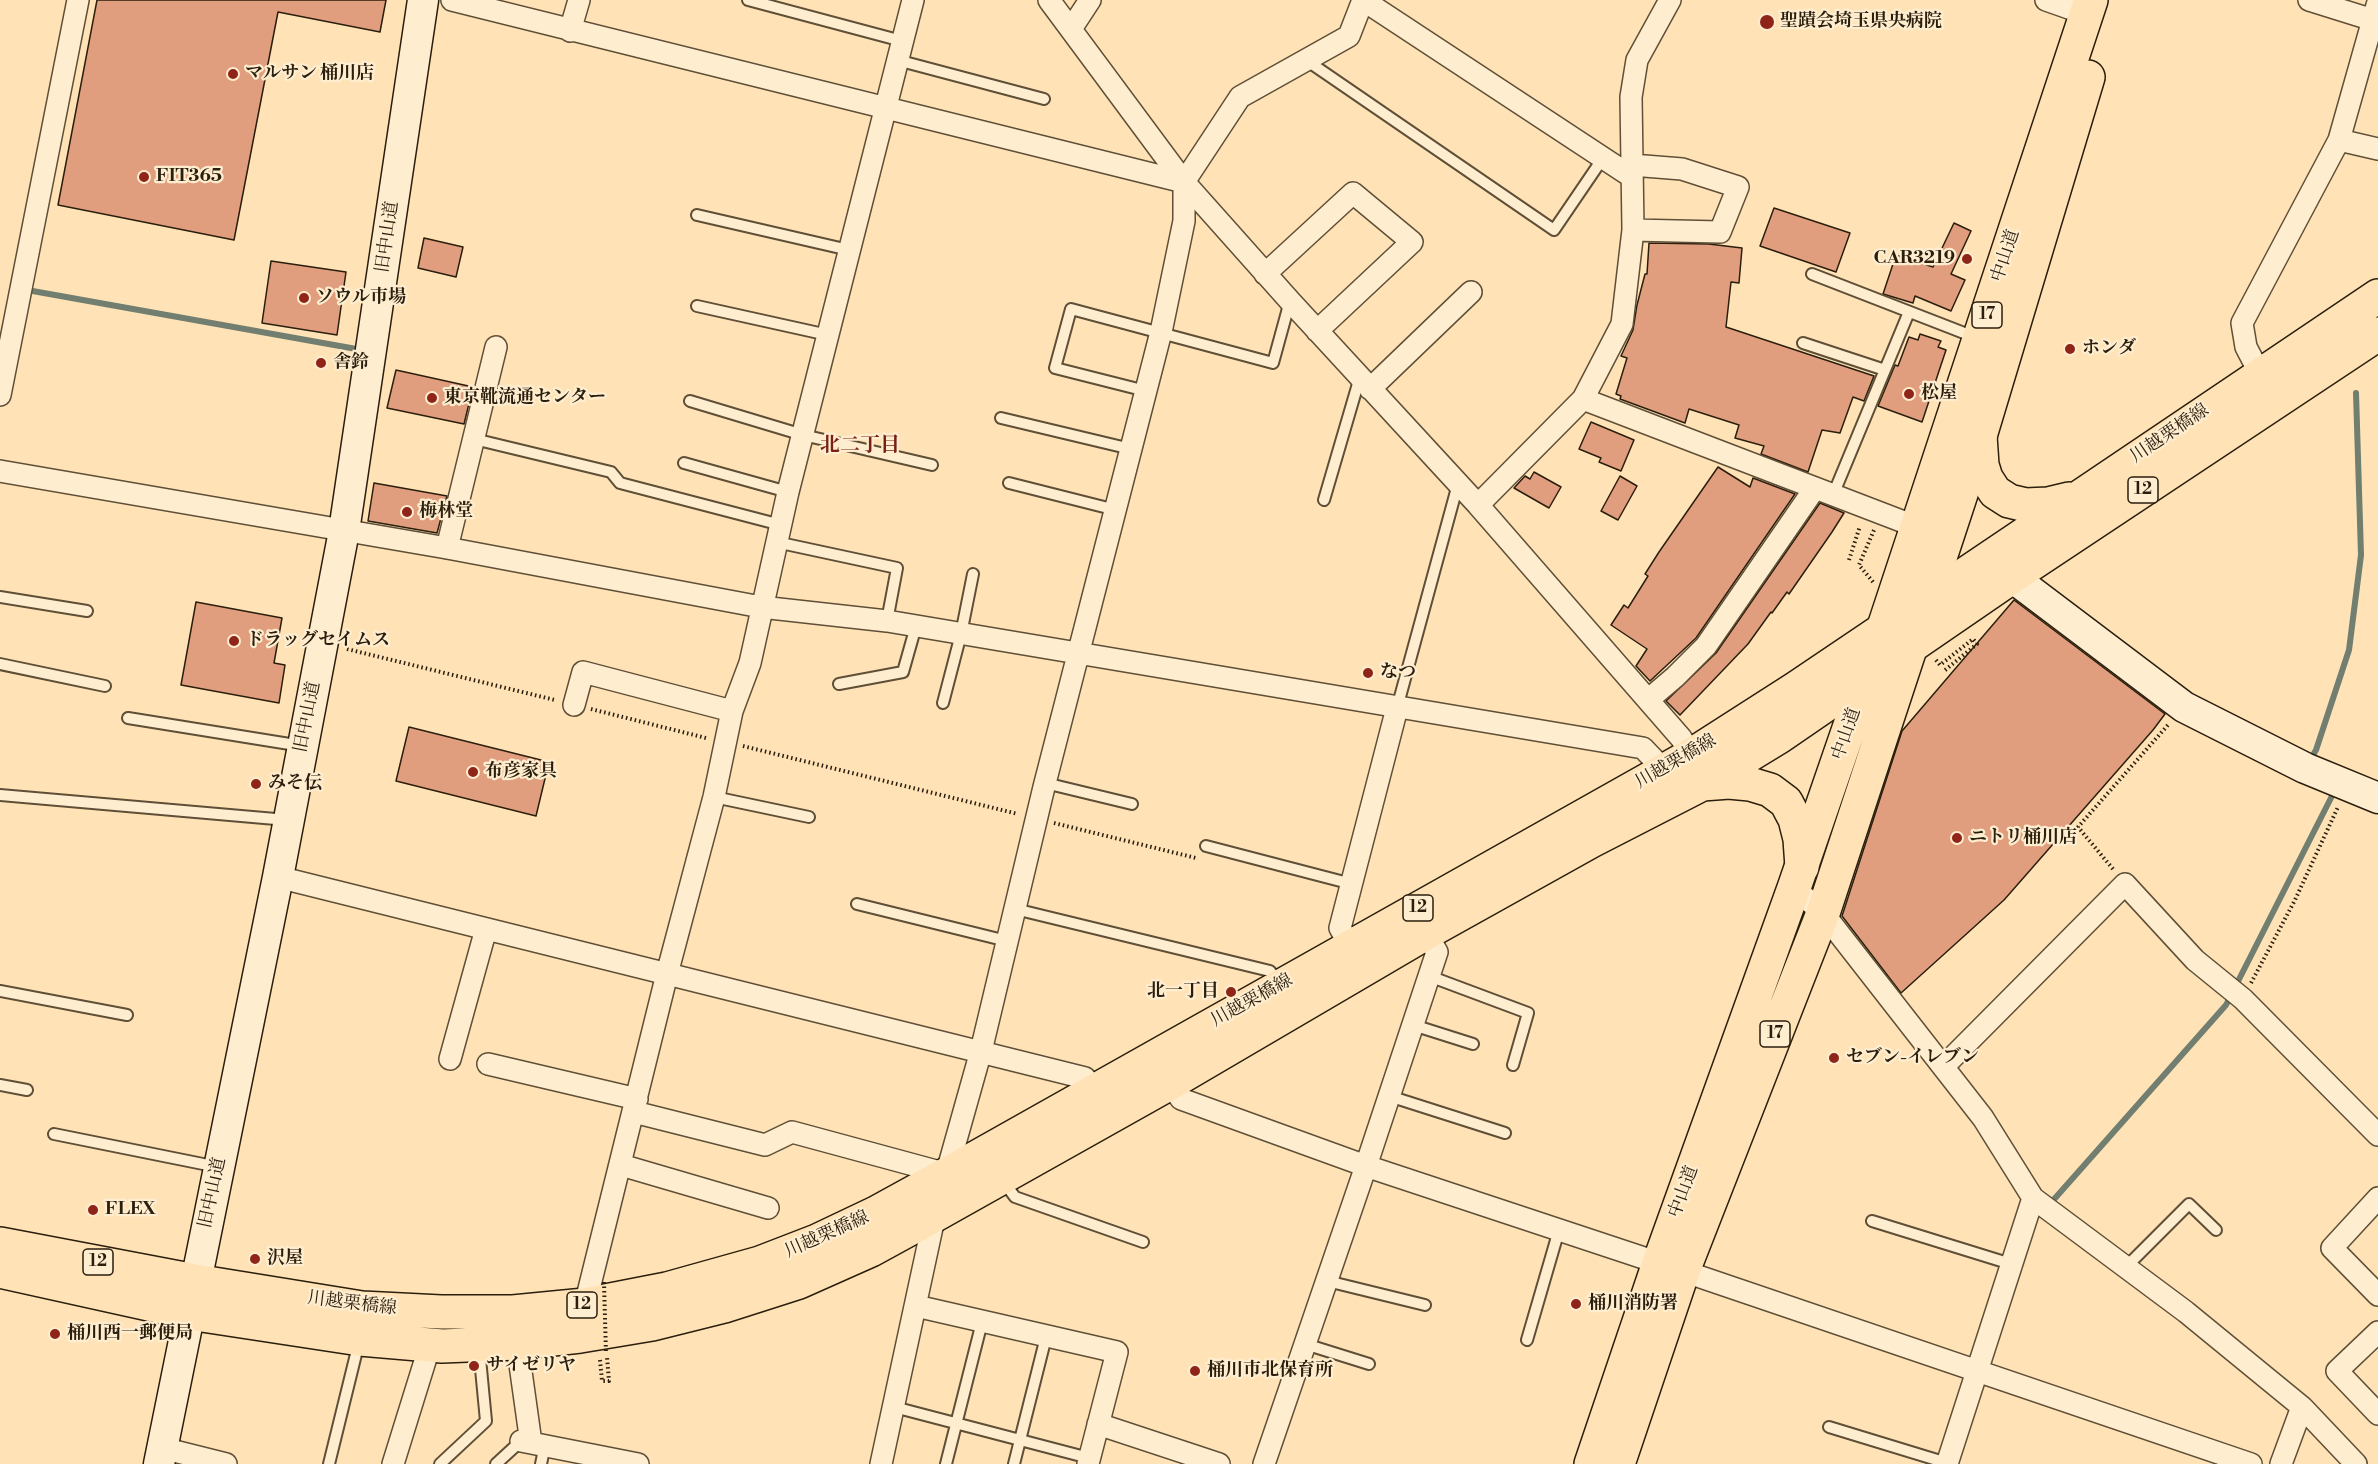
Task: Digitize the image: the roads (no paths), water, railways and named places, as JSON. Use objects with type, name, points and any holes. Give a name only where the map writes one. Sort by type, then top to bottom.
[{"type":"main road","name":"旧中山道","points":[[161,1456],[278,877],[344,531],[423,0]]},
{"type":"main road","name":"中山道","points":[[1618,1464],[1671,1267],[1798,877],[1883,630],[1979,339],[2096,5]]},
{"type":"main road","name":"中山道","points":[[1591,1464],[1671,1267],[1823,913],[1980,436],[2096,5]]},
{"type":"main road","name":"川越栗橋線","points":[[5,1259],[189,1313],[360,1339],[430,1345],[516,1343],[580,1336],[652,1324],[724,1306],[799,1282],[871,1250],[1001,1178],[1170,1083],[1426,933],[1592,841],[1697,769],[1795,690],[2378,296]]},
{"type":"main road","name":"川越栗橋線","points":[[5,1259],[195,1281],[362,1308],[441,1312],[513,1312],[595,1293],[667,1289],[760,1263],[817,1241],[876,1213],[1664,770],[1697,769],[1779,737],[2012,577],[2376,339]]},
{"type":"main road","points":[[1980,436],[1982,465],[1986,478],[1995,492],[2009,501],[2026,505],[2048,504],[2079,496]]},
{"type":"main road","points":[[2012,577],[2184,707],[2306,768],[2378,798]]},
{"type":"main road","points":[[1697,769],[1729,782],[1750,784],[1770,790],[1786,802],[1795,819],[1800,838],[1798,877]]},
{"type":"street","points":[[0,395],[78,0]]},
{"type":"street","points":[[452,0],[1184,182]]},
{"type":"street","points":[[570,31],[579,0]]},
{"type":"street","points":[[595,1293],[621,1165],[667,974],[714,797],[732,711],[750,663],[788,492],[913,0]]},
{"type":"street","points":[[1049,0],[1184,182],[1317,331],[1478,504],[1681,738],[1697,769]]},
{"type":"street","points":[[1071,29],[1090,0]]},
{"type":"street","points":[[881,1464],[934,1215],[981,1051],[1045,783],[1161,332],[1184,221],[1184,182],[1240,97],[1349,36],[1363,0],[1602,158],[1632,171],[1682,170],[1738,187],[1720,232],[1633,230]]},
{"type":"street","points":[[1478,504],[1583,399],[1622,324],[1633,230],[1630,97],[1637,60],[1670,0]]},
{"type":"street","points":[[2046,0],[2096,5]]},
{"type":"street","points":[[2260,374],[2246,347],[2242,323],[2339,140],[2375,11],[2309,0]]},
{"type":"street","points":[[2339,140],[2378,149]]},
{"type":"street","points":[[1265,274],[1353,193],[1412,242],[1317,331]]},
{"type":"street","points":[[1365,383],[1471,292]]},
{"type":"street","points":[[447,548],[496,347]]},
{"type":"street","points":[[1583,399],[1917,527]]},
{"type":"street","points":[[0,471],[447,548],[761,607],[887,621],[1643,748],[1664,770]]},
{"type":"street","points":[[1648,700],[1706,646],[1824,491]]},
{"type":"street","points":[[574,705],[583,672],[732,711]]},
{"type":"street","points":[[1350,946],[1340,928],[1397,708]]},
{"type":"street","points":[[278,877],[1085,1078],[1093,1091]]},
{"type":"street","points":[[1798,877],[1823,913],[1983,1118],[2033,1198],[2186,1312],[2302,1407],[2356,1464]]},
{"type":"street","points":[[1943,1067],[2125,884],[2195,960],[2243,999],[2378,1136]]},
{"type":"street","points":[[450,1059],[486,929]]},
{"type":"street","points":[[1264,1464],[1437,952],[1426,933]]},
{"type":"street","points":[[488,1064],[765,1145],[792,1132],[946,1174]]},
{"type":"street","points":[[1170,1083],[1181,1100],[1366,1166],[2251,1464]]},
{"type":"street","points":[[621,1165],[768,1208]]},
{"type":"street","points":[[1947,1464],[2033,1198]]},
{"type":"street","points":[[2378,1198],[2332,1248],[2378,1295]]},
{"type":"street","points":[[916,1306],[1117,1353],[1088,1461]]},
{"type":"street","points":[[2378,1332],[2337,1371],[2378,1414]]},
{"type":"street","points":[[516,1343],[534,1448],[624,1463]]},
{"type":"street","points":[[393,1464],[430,1345]]},
{"type":"street","points":[[2281,1464],[2302,1407]]},
{"type":"street","points":[[1098,1424],[1219,1464]]},
{"type":"street","points":[[161,1456],[226,1464]]},
{"type":"lane","points":[[748,0],[1044,99]]},
{"type":"lane","points":[[1306,60],[1554,230],[1602,158]]},
{"type":"lane","points":[[697,215],[849,250]]},
{"type":"lane","points":[[1812,274],[1979,339]]},
{"type":"lane","points":[[1146,391],[1054,368],[1071,309],[1273,363],[1290,301]]},
{"type":"lane","points":[[697,306],[828,335]]},
{"type":"lane","points":[[1824,491],[1885,370],[1909,312]]},
{"type":"lane","points":[[1803,343],[1885,370]]},
{"type":"lane","points":[[1324,500],[1365,383]]},
{"type":"lane","points":[[690,401],[803,435],[933,465]]},
{"type":"lane","points":[[1001,418],[1131,449]]},
{"type":"lane","points":[[474,439],[611,472],[620,483],[778,534],[897,568],[887,621]]},
{"type":"lane","points":[[684,463],[788,492]]},
{"type":"lane","points":[[1009,483],[1116,510]]},
{"type":"lane","points":[[1397,708],[1458,484]]},
{"type":"lane","points":[[943,703],[961,634],[973,574]]},
{"type":"lane","points":[[0,597],[87,611]]},
{"type":"lane","points":[[839,684],[903,672],[916,626]]},
{"type":"lane","points":[[0,664],[105,686]]},
{"type":"lane","points":[[128,718],[302,746]]},
{"type":"lane","points":[[1045,783],[1132,804]]},
{"type":"lane","points":[[0,795],[288,820]]},
{"type":"lane","points":[[714,797],[809,817]]},
{"type":"lane","points":[[1206,846],[1352,884]]},
{"type":"lane","points":[[857,904],[1007,941]]},
{"type":"lane","points":[[1015,909],[1270,971],[1281,985]]},
{"type":"lane","points":[[1429,976],[1528,1013],[1513,1065]]},
{"type":"lane","points":[[0,991],[126,1016]]},
{"type":"lane","points":[[1413,1025],[1473,1044]]},
{"type":"lane","points":[[0,1085],[27,1090]]},
{"type":"lane","points":[[1389,1096],[1505,1133]]},
{"type":"lane","points":[[54,1134],[219,1167]]},
{"type":"lane","points":[[1001,1178],[1015,1197],[1143,1242]]},
{"type":"lane","points":[[2126,1267],[2189,1204],[2216,1230]]},
{"type":"lane","points":[[1872,1221],[2011,1264]]},
{"type":"lane","points":[[1527,1340],[1559,1230]]},
{"type":"lane","points":[[1327,1281],[1425,1305]]},
{"type":"lane","points":[[946,1464],[982,1322]]},
{"type":"lane","points":[[1014,1464],[1046,1337]]},
{"type":"lane","points":[[329,1464],[360,1339]]},
{"type":"lane","points":[[440,1464],[486,1421],[478,1344]]},
{"type":"lane","points":[[1305,1344],[1369,1364]]},
{"type":"lane","points":[[894,1407],[1020,1440],[1088,1461]]},
{"type":"lane","points":[[1829,1427],[1947,1464]]},
{"type":"lane","points":[[496,1464],[534,1448]]},
{"type":"waterway","points":[[27,290],[362,350]]},
{"type":"waterway","points":[[2310,760],[2316,750],[2349,650],[2361,555],[2356,393]]},
{"type":"waterway","points":[[2049,1205],[2226,1005],[2335,790]]},
{"type":"place","name":"聖蹟会埼玉県央病院","points":[[1767,22]]},
{"type":"place","name":"マルサン 桶川店","points":[[233,74]]},
{"type":"place","name":"FIT365","points":[[144,177]]},
{"type":"place","name":"CAR3219","points":[[1967,259]]},
{"type":"place","name":"ソウル市場","points":[[304,298]]},
{"type":"place","name":"ホンダ","points":[[2070,349]]},
{"type":"place","name":"舎鈴","points":[[321,363]]},
{"type":"place","name":"松屋","points":[[1909,394]]},
{"type":"place","name":"東京靴流通センター","points":[[432,398]]},
{"type":"place","name":"梅林堂","points":[[407,512]]},
{"type":"place","name":"ドラッグセイムス","points":[[234,641]]},
{"type":"place","name":"なつ","points":[[1368,673]]},
{"type":"place","name":"布彦家具","points":[[473,772]]},
{"type":"place","name":"みそ伝","points":[[256,784]]},
{"type":"place","name":"ニトリ桶川店","points":[[1957,838]]},
{"type":"place","name":"北一丁目","points":[[1231,992]]},
{"type":"place","name":"セブン-イレブン","points":[[1834,1058]]},
{"type":"place","name":"FLEX","points":[[93,1210]]},
{"type":"place","name":"沢屋","points":[[255,1259]]},
{"type":"place","name":"桶川消防署","points":[[1576,1304]]},
{"type":"place","name":"桶川西一郵便局","points":[[55,1334]]},
{"type":"place","name":"サイゼリヤ","points":[[474,1366]]},
{"type":"place","name":"桶川市北保育所","points":[[1195,1371]]},
{"type":"district","name":"北二丁目","points":[[860,446]]}]
